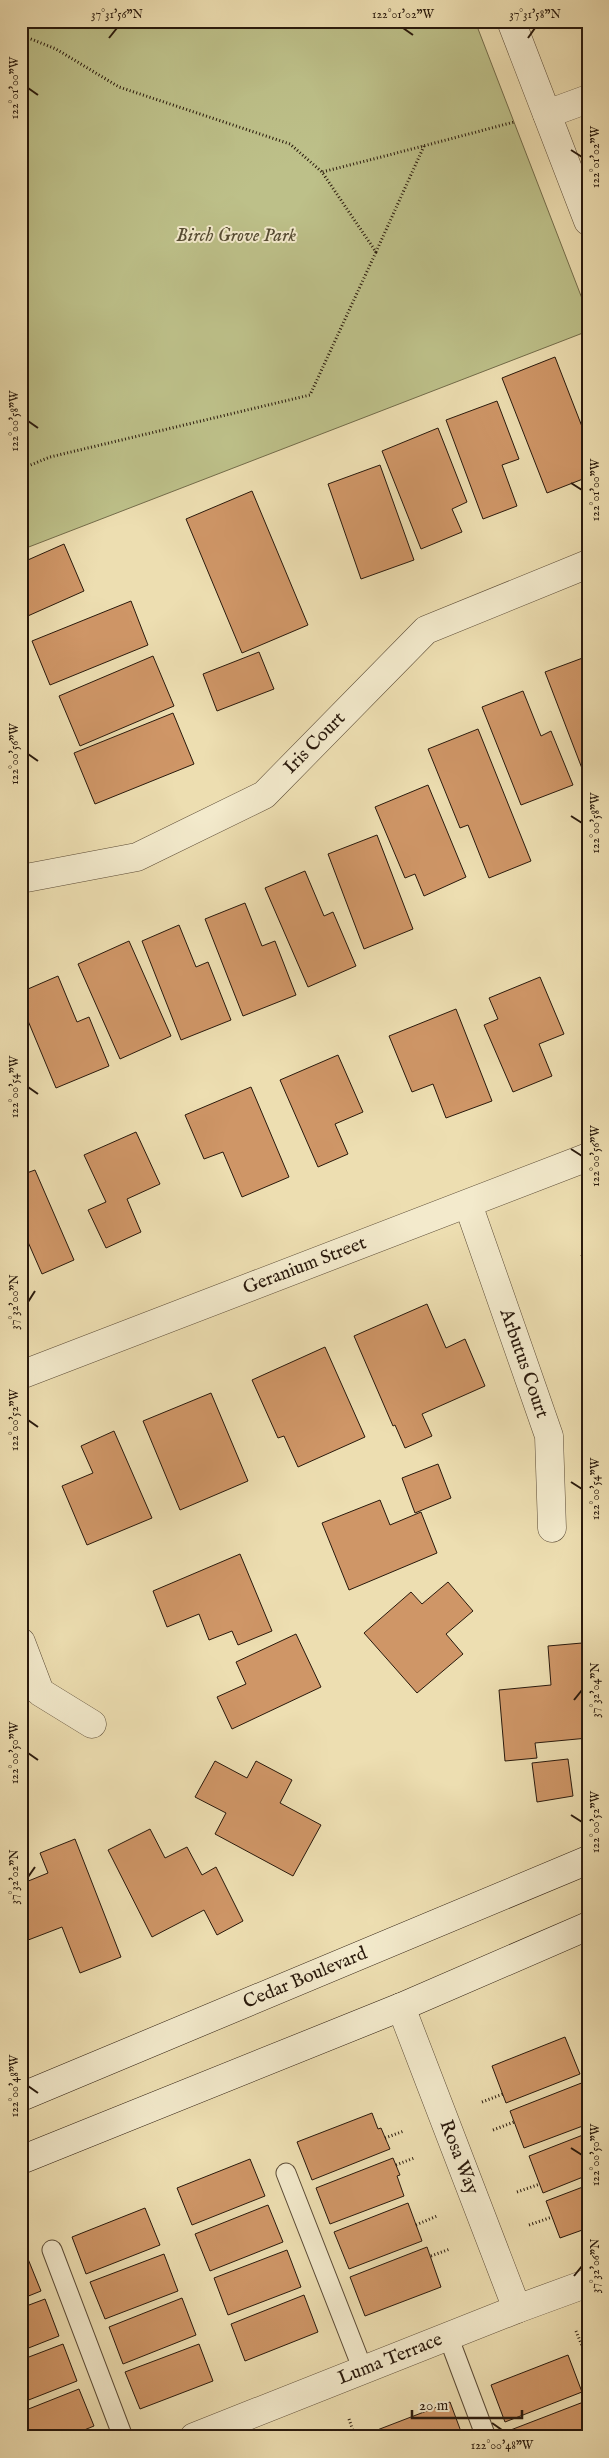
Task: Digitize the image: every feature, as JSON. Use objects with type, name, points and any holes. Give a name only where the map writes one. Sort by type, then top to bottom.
[{"type":"street","points":[[511,21],[588,221]]},
{"type":"street","points":[[547,114],[588,99]]},
{"type":"street","name":"Iris Court","points":[[21,879],[137,857],[264,795],[426,630],[588,564]]},
{"type":"street","name":"Geranium Street","points":[[21,1375],[588,1157]]},
{"type":"street","name":"Arbutus Court","points":[[468,1204],[549,1436],[552,1528]]},
{"type":"street","points":[[21,1642],[40,1692],[92,1724]]},
{"type":"street","name":"Cedar Boulevard","points":[[21,2097],[588,1860]]},
{"type":"street","points":[[21,2160],[401,2007],[588,1926]]},
{"type":"street","name":"Rosa Way","points":[[401,2007],[517,2309]]},
{"type":"street","name":"Luma Terrace","points":[[194,2437],[224,2431],[363,2370],[588,2283]]},
{"type":"lane","points":[[286,2173],[363,2370]]},
{"type":"lane","points":[[52,2250],[123,2437]]},
{"type":"lane","points":[[448,2336],[486,2437]]},
{"type":"path","points":[[21,34],[56,49],[119,87],[290,144],[322,172],[376,252]]},
{"type":"path","points":[[322,172],[547,114]]},
{"type":"path","points":[[21,470],[50,457],[310,395],[424,146]]},
{"type":"path","points":[[482,2102],[503,2094]]},
{"type":"path","points":[[493,2130],[514,2122]]},
{"type":"path","points":[[385,2138],[404,2131]]},
{"type":"path","points":[[396,2165],[414,2158]]},
{"type":"path","points":[[517,2192],[540,2184]]},
{"type":"path","points":[[416,2225],[437,2216]]},
{"type":"path","points":[[529,2225],[552,2218]]},
{"type":"path","points":[[431,2256],[450,2249]]},
{"type":"path","points":[[576,2331],[588,2360]]},
{"type":"path","points":[[349,2419],[356,2437]]},
{"type":"green space","name":"Birch Grove Park","points":[[21,21],[475,21],[588,314],[588,331],[21,550]]},
{"type":"building","points":[[555,357],[588,442],[588,477],[547,493],[502,378]]},
{"type":"building","points":[[497,401],[519,459],[502,465],[517,506],[483,519],[446,420]]},
{"type":"building","points":[[438,428],[467,502],[452,509],[462,532],[421,549],[382,451]]},
{"type":"building","points":[[380,465],[414,560],[361,579],[328,484]]},
{"type":"building","points":[[252,491],[308,625],[242,653],[186,519]]},
{"type":"building","points":[[64,544],[84,591],[21,619],[21,563]]},
{"type":"building","points":[[131,601],[148,645],[50,685],[32,641]]},
{"type":"building","points":[[259,652],[274,689],[217,711],[203,674]]},
{"type":"building","points":[[153,656],[174,706],[80,746],[59,696]]},
{"type":"building","points":[[588,656],[588,769],[583,771],[545,672]]},
{"type":"building","points":[[523,691],[541,736],[551,731],[573,785],[521,805],[482,707]]},
{"type":"building","points":[[173,713],[194,764],[95,804],[74,753]]},
{"type":"building","points":[[478,729],[531,861],[489,878],[468,825],[460,828],[428,749]]},
{"type":"building","points":[[428,785],[466,877],[424,896],[415,874],[405,878],[375,807]]},
{"type":"building","points":[[377,835],[413,929],[364,949],[328,854]]},
{"type":"building","points":[[305,871],[324,916],[333,912],[356,966],[308,987],[265,888]]},
{"type":"building","points":[[245,903],[262,946],[275,941],[296,995],[243,1016],[205,919]]},
{"type":"building","points":[[179,925],[196,967],[208,962],[231,1020],[181,1040],[142,941]]},
{"type":"building","points":[[129,941],[171,1036],[120,1059],[78,964]]},
{"type":"building","points":[[58,976],[77,1022],[89,1017],[109,1066],[56,1088],[21,1004],[21,992]]},
{"type":"building","points":[[540,977],[564,1034],[539,1044],[552,1076],[513,1092],[484,1025],[498,1019],[489,998]]},
{"type":"building","points":[[456,1009],[492,1101],[446,1118],[433,1084],[412,1092],[389,1036]]},
{"type":"building","points":[[338,1055],[363,1112],[335,1124],[348,1154],[318,1167],[280,1080]]},
{"type":"building","points":[[251,1087],[289,1177],[242,1197],[223,1152],[204,1159],[185,1115]]},
{"type":"building","points":[[136,1132],[160,1184],[127,1199],[141,1232],[106,1248],[88,1210],[106,1202],[84,1155]]},
{"type":"building","points":[[35,1170],[74,1260],[42,1274],[28,1242],[21,1245],[21,1175]]},
{"type":"building","points":[[588,1252],[588,1273],[581,1255]]},
{"type":"building","points":[[427,1304],[446,1348],[465,1339],[485,1386],[422,1414],[432,1436],[405,1448],[395,1425],[393,1426],[354,1336]]},
{"type":"building","points":[[325,1347],[365,1437],[298,1467],[284,1436],[278,1438],[252,1380]]},
{"type":"building","points":[[211,1393],[248,1481],[180,1510],[143,1421]]},
{"type":"building","points":[[114,1431],[152,1518],[87,1545],[62,1486],[93,1473],[81,1446]]},
{"type":"building","points":[[438,1464],[451,1498],[415,1513],[402,1478]]},
{"type":"building","points":[[380,1500],[390,1525],[421,1512],[437,1553],[349,1590],[322,1523]]},
{"type":"building","points":[[240,1554],[272,1631],[238,1645],[232,1631],[209,1640],[199,1614],[167,1627],[153,1591]]},
{"type":"building","points":[[448,1582],[473,1611],[446,1634],[463,1654],[417,1693],[364,1633],[411,1592],[422,1604]]},
{"type":"building","points":[[296,1634],[321,1687],[232,1729],[217,1697],[246,1684],[236,1662]]},
{"type":"building","points":[[582,1643],[588,1709],[588,1738],[535,1743],[537,1758],[505,1761],[499,1690],[551,1685],[548,1646]]},
{"type":"building","points":[[568,1759],[573,1796],[537,1802],[532,1763]]},
{"type":"building","points":[[215,1761],[247,1778],[256,1761],[292,1780],[280,1803],[321,1825],[293,1876],[215,1834],[226,1813],[195,1797]]},
{"type":"building","points":[[150,1829],[165,1858],[187,1847],[202,1875],[216,1867],[243,1921],[217,1935],[204,1910],[152,1937],[108,1850]]},
{"type":"building","points":[[75,1839],[121,1957],[80,1973],[62,1927],[23,1942],[21,1937],[21,1884],[48,1873],[40,1853]]},
{"type":"building","points":[[565,2037],[580,2074],[506,2103],[492,2066]]},
{"type":"building","points":[[584,2082],[588,2093],[588,2124],[524,2148],[510,2111]]},
{"type":"building","points":[[372,2113],[378,2129],[381,2128],[390,2149],[312,2180],[297,2142]]},
{"type":"building","points":[[588,2133],[588,2175],[543,2193],[529,2156]]},
{"type":"building","points":[[393,2158],[400,2175],[397,2176],[404,2196],[330,2224],[316,2188]]},
{"type":"building","points":[[250,2159],[265,2196],[192,2225],[177,2188]]},
{"type":"building","points":[[588,2185],[588,2228],[560,2238],[546,2201]]},
{"type":"building","points":[[408,2203],[422,2241],[349,2269],[334,2232]]},
{"type":"building","points":[[268,2205],[283,2242],[210,2271],[195,2234]]},
{"type":"building","points":[[145,2208],[160,2245],[86,2274],[72,2237]]},
{"type":"building","points":[[427,2247],[441,2287],[365,2316],[350,2277]]},
{"type":"building","points":[[287,2250],[301,2287],[228,2315],[214,2278]]},
{"type":"building","points":[[26,2254],[41,2291],[21,2299],[21,2255]]},
{"type":"building","points":[[164,2254],[178,2291],[105,2319],[90,2282]]},
{"type":"building","points":[[304,2295],[318,2332],[245,2361],[231,2324]]},
{"type":"building","points":[[182,2298],[196,2335],[123,2364],[109,2327]]},
{"type":"building","points":[[45,2299],[59,2336],[21,2351],[21,2308]]},
{"type":"building","points":[[63,2344],[77,2381],[21,2403],[21,2360]]},
{"type":"building","points":[[199,2344],[213,2381],[140,2409],[125,2372]]},
{"type":"building","points":[[568,2355],[582,2392],[505,2422],[491,2385]]},
{"type":"building","points":[[79,2389],[94,2426],[67,2437],[21,2437],[21,2412]]},
{"type":"building","points":[[586,2401],[588,2406],[588,2437],[510,2437],[508,2431]]},
{"type":"building","points":[[450,2402],[463,2437],[374,2437],[372,2432]]}]
